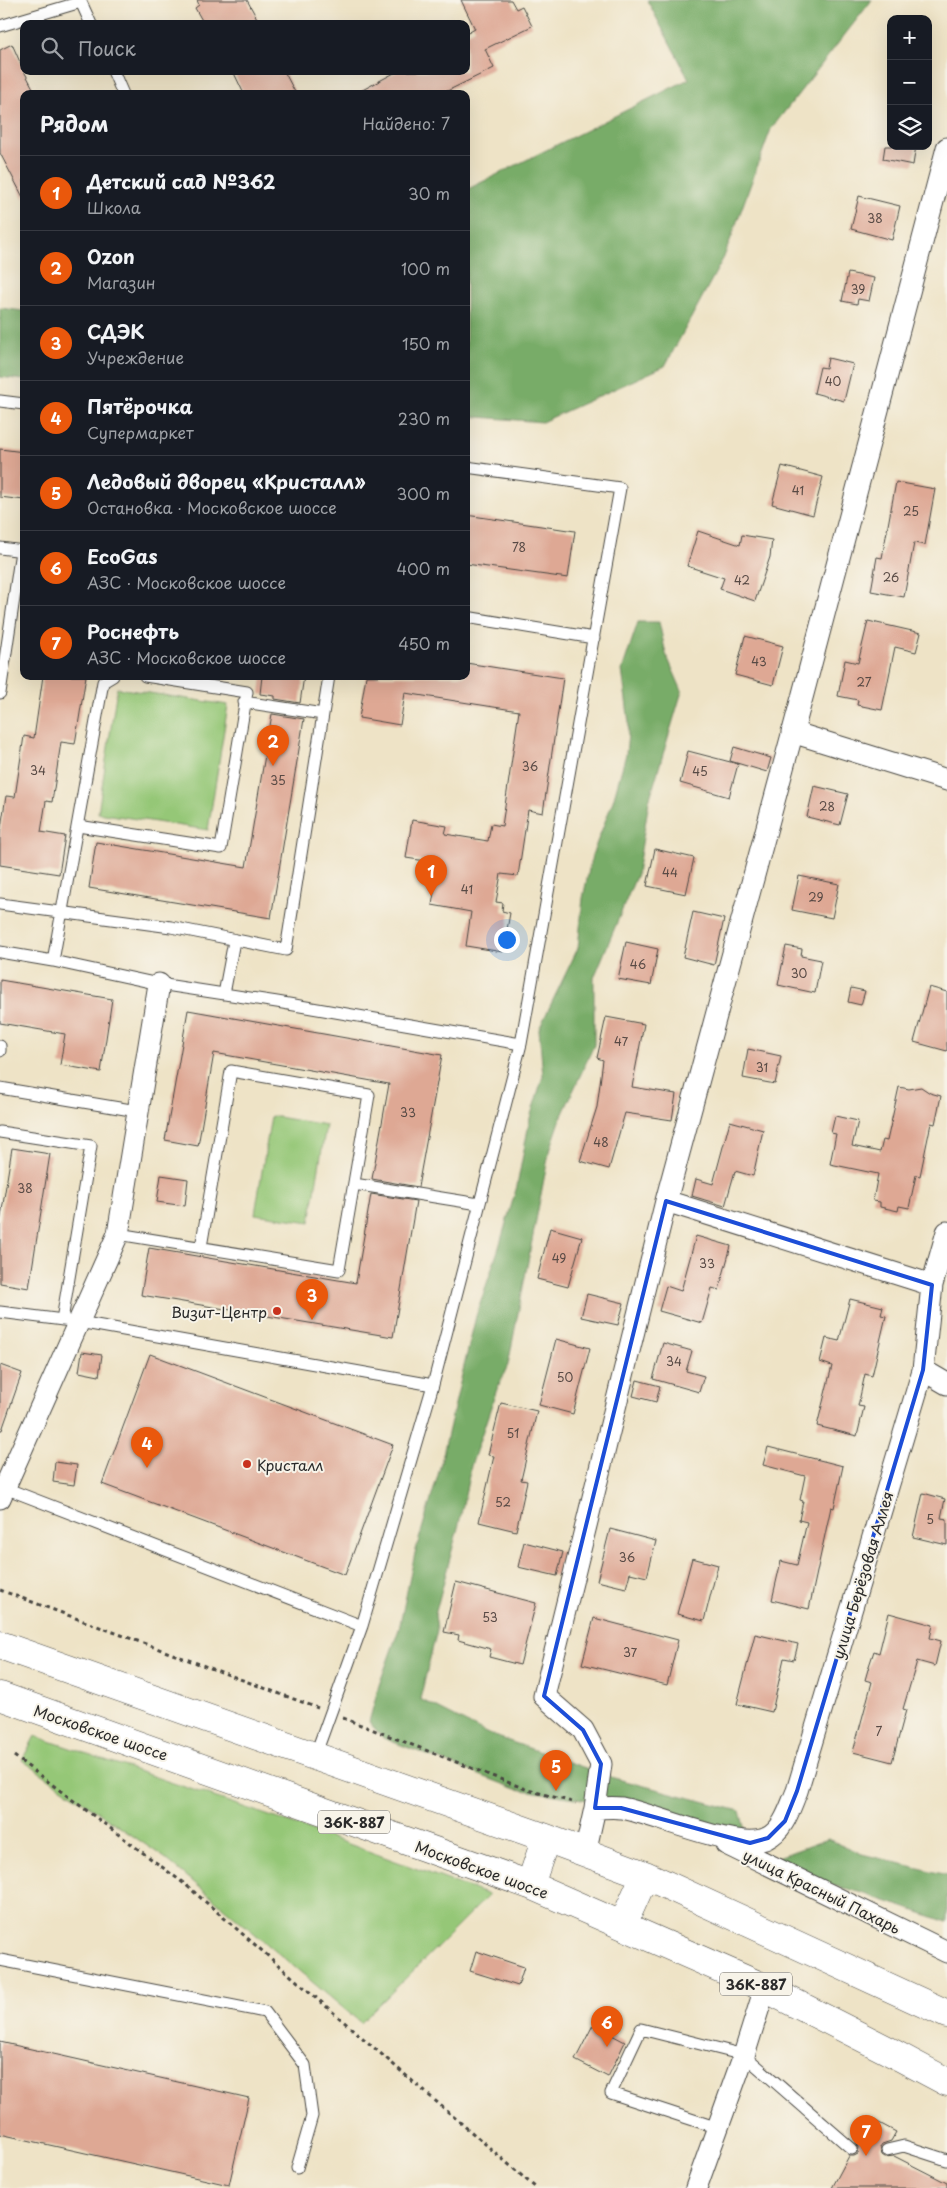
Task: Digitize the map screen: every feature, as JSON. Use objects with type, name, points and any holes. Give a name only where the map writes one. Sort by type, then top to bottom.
[{"type":"main road","points":[[0,1645],[546,1838],[645,1875],[947,2014]]},
{"type":"main road","name":"Московское шоссе","points":[[0,1696],[530,1884],[765,1988],[947,2082]]},
{"type":"main road","points":[[530,1884],[546,1838]]},
{"type":"main road","points":[[623,1924],[645,1875]]},
{"type":"street","points":[[585,1853],[601,1764],[583,1730],[544,1696],[666,1201],[947,148]]},
{"type":"street","points":[[792,732],[947,780]]},
{"type":"street","points":[[2,1493],[70,1321],[118,1234],[159,984]]},
{"type":"street","points":[[666,1201],[932,1285]]},
{"type":"street","name":"улица Берёзовая Аллея","points":[[697,1830],[750,1843],[768,1838],[785,1821],[797,1791],[923,1370],[932,1285],[947,1232]]},
{"type":"street","points":[[923,1370],[947,1384]]},
{"type":"street","points":[[594,1808],[621,1808],[697,1830]]},
{"type":"street","name":"улица Красный Пахарь","points":[[697,1830],[947,1952]]},
{"type":"street","points":[[696,2188],[744,2055],[765,1988]]},
{"type":"lane","points":[[20,20],[81,2],[89,20]]},
{"type":"lane","points":[[0,26],[20,20]]},
{"type":"lane","points":[[115,75],[121,90]]},
{"type":"lane","points":[[0,401],[20,404]]},
{"type":"lane","points":[[314,1756],[362,1626],[432,1385],[521,1044],[620,488],[470,468]]},
{"type":"lane","points":[[0,548],[20,551]]},
{"type":"lane","points":[[0,692],[20,564]]},
{"type":"lane","points":[[470,618],[594,638]]},
{"type":"lane","points":[[53,961],[103,682],[106,680]]},
{"type":"lane","points":[[78,826],[221,848],[247,692],[171,680]]},
{"type":"lane","points":[[0,904],[171,927],[286,950],[328,680]]},
{"type":"lane","points":[[244,702],[323,714]]},
{"type":"lane","points":[[224,994],[234,941]]},
{"type":"lane","points":[[0,952],[53,961],[159,984],[521,1044]]},
{"type":"lane","points":[[0,1046],[0,1051]]},
{"type":"lane","points":[[118,1234],[339,1270],[369,1094],[231,1071],[201,1247]]},
{"type":"lane","points":[[0,1088],[137,1111]]},
{"type":"lane","points":[[0,1132],[91,1146],[70,1321]]},
{"type":"lane","points":[[354,1184],[479,1204]]},
{"type":"lane","points":[[0,1312],[70,1321],[432,1385]]},
{"type":"lane","points":[[2,1493],[362,1626]]},
{"type":"lane","points":[[0,1960],[265,2012],[305,2065],[312,2116],[297,2168]]},
{"type":"lane","points":[[718,2128],[611,2093],[641,2029],[744,2055],[852,2149]]},
{"type":"lane","points":[[887,2150],[904,2146],[947,2160]]},
{"type":"path","points":[[0,1590],[331,1713],[528,1790],[594,1808]]},
{"type":"path","points":[[14,1756],[186,1885],[536,2188]]},
{"type":"highlighted area","points":[[666,1201],[932,1285],[923,1370],[797,1791],[785,1821],[768,1838],[750,1843],[621,1808],[595,1808],[601,1764],[583,1730],[544,1696]]},
{"type":"green space","points":[[647,0],[872,0],[771,129],[724,257],[665,366],[542,422],[470,416],[470,188],[689,79]]},
{"type":"green space","points":[[0,308],[20,310],[20,380],[0,377]]},
{"type":"green space","points":[[638,622],[659,622],[666,654],[682,691],[649,801],[637,874],[594,978],[594,1045],[561,1118],[549,1153],[508,1365],[497,1389],[471,1466],[459,1524],[435,1615],[437,1630],[420,1699],[486,1733],[614,1778],[740,1811],[747,1838],[608,1803],[516,1789],[383,1738],[369,1722],[379,1685],[399,1629],[415,1553],[438,1475],[476,1316],[517,1186],[530,1118],[543,1076],[539,1029],[578,948],[583,898],[592,855],[613,801],[626,754],[629,723],[622,670]]},
{"type":"green space","points":[[117,688],[228,705],[208,830],[98,813]]},
{"type":"green space","points":[[271,1116],[326,1125],[310,1222],[255,1214]]},
{"type":"green space","points":[[35,1736],[299,1826],[489,1895],[361,2023],[165,1858],[22,1760]]},
{"type":"green space","points":[[828,1839],[862,1854],[947,1875],[947,1922],[856,1891],[785,1875],[778,1857]]},
{"type":"building","points":[[197,0],[247,0],[258,20],[202,20],[195,8],[199,5]]},
{"type":"building","points":[[461,0],[511,0],[516,9],[522,6],[532,26],[485,49],[494,68],[449,90],[362,90],[391,75],[470,75],[470,32],[475,29]]},
{"type":"building","points":[[12,44],[20,62],[20,75],[26,75],[34,90],[20,90],[20,191],[0,153],[0,50]]},
{"type":"building","points":[[235,75],[286,75],[294,90],[242,90]]},
{"type":"building","points":[[885,146],[887,146],[887,150],[915,150],[913,165],[883,159]]},
{"type":"building","points":[[859,196],[900,206],[892,240],[851,229]]},
{"type":"building","points":[[848,273],[874,278],[869,301],[858,299],[857,304],[842,301]]},
{"type":"building","points":[[828,358],[853,364],[844,401],[814,393],[820,367],[826,368]]},
{"type":"building","points":[[0,449],[20,452],[20,500],[0,497]]},
{"type":"building","points":[[782,466],[823,477],[813,515],[772,504]]},
{"type":"building","points":[[896,482],[935,489],[925,545],[914,543],[904,597],[871,591],[877,557],[882,558]]},
{"type":"building","points":[[470,516],[575,531],[568,578],[470,565]]},
{"type":"building","points":[[698,531],[740,545],[742,535],[772,540],[770,557],[755,601],[720,589],[724,578],[687,566]]},
{"type":"building","points":[[868,621],[921,633],[916,652],[895,647],[882,710],[857,705],[858,700],[838,696],[845,660],[858,663]]},
{"type":"building","points":[[745,636],[783,646],[773,685],[735,675]]},
{"type":"building","points":[[470,664],[563,678],[543,813],[528,810],[518,876],[501,874],[496,902],[503,903],[502,911],[510,913],[503,952],[466,946],[471,912],[432,905],[439,863],[406,858],[412,820],[447,826],[445,834],[488,841],[491,824],[502,826],[519,711],[405,693],[400,725],[359,718],[365,680],[470,680]]},
{"type":"building","points":[[42,680],[85,680],[75,744],[61,742],[52,802],[46,801],[41,832],[65,836],[59,874],[0,865],[0,834],[6,796],[15,797],[24,736],[34,738]]},
{"type":"building","points":[[262,680],[303,680],[300,703],[275,699],[275,696],[260,694]]},
{"type":"building","points":[[272,714],[304,719],[271,918],[89,888],[96,842],[246,867]]},
{"type":"building","points":[[734,747],[771,758],[767,772],[730,761]]},
{"type":"building","points":[[688,751],[738,764],[729,797],[680,783]]},
{"type":"building","points":[[814,786],[848,794],[840,825],[807,817]]},
{"type":"building","points":[[655,849],[694,858],[686,894],[647,886]]},
{"type":"building","points":[[799,876],[839,884],[832,918],[792,910]]},
{"type":"building","points":[[693,912],[724,919],[714,965],[683,957]]},
{"type":"building","points":[[626,942],[658,949],[651,985],[618,979]]},
{"type":"building","points":[[786,946],[802,949],[801,956],[821,960],[815,993],[778,985]]},
{"type":"building","points":[[0,980],[112,999],[101,1072],[60,1065],[65,1034],[0,1023]]},
{"type":"building","points":[[929,987],[947,992],[947,1051],[914,1042]]},
{"type":"building","points":[[851,988],[865,991],[861,1005],[848,1002]]},
{"type":"building","points":[[188,1010],[442,1055],[418,1187],[372,1179],[389,1084],[214,1053],[198,1146],[165,1140]]},
{"type":"building","points":[[606,1017],[644,1024],[632,1087],[676,1094],[672,1120],[625,1113],[609,1169],[580,1161],[597,1107],[603,1060],[597,1058]]},
{"type":"building","points":[[748,1049],[781,1056],[775,1084],[743,1078]]},
{"type":"building","points":[[899,1087],[909,1089],[921,1087],[930,1093],[941,1096],[935,1124],[931,1123],[920,1176],[916,1175],[909,1208],[899,1206],[898,1211],[880,1207],[880,1202],[873,1201],[878,1174],[830,1164],[836,1134],[831,1133],[835,1116],[858,1121],[852,1146],[880,1152],[883,1140],[887,1141]]},
{"type":"building","points":[[730,1121],[763,1130],[753,1176],[735,1171],[725,1206],[692,1196],[696,1179],[713,1184]]},
{"type":"building","points":[[12,1148],[50,1154],[29,1288],[0,1283],[0,1223]]},
{"type":"building","points":[[161,1175],[188,1179],[185,1206],[157,1202]]},
{"type":"building","points":[[371,1194],[416,1201],[393,1337],[141,1295],[149,1248],[356,1283]]},
{"type":"building","points":[[550,1228],[582,1237],[568,1287],[537,1279]]},
{"type":"building","points":[[696,1236],[731,1246],[719,1290],[712,1288],[702,1323],[659,1311],[666,1286],[681,1291]]},
{"type":"building","points":[[587,1294],[624,1303],[618,1325],[581,1317]]},
{"type":"building","points":[[850,1299],[883,1307],[881,1315],[886,1316],[872,1376],[865,1374],[858,1406],[864,1407],[857,1436],[817,1426],[832,1366],[820,1362],[826,1338],[839,1341]]},
{"type":"building","points":[[556,1339],[590,1348],[573,1414],[539,1405]]},
{"type":"building","points":[[663,1343],[692,1351],[686,1371],[704,1376],[699,1392],[653,1379]]},
{"type":"building","points":[[82,1352],[102,1355],[99,1376],[79,1372]]},
{"type":"building","name":"Кристалл","points":[[150,1354],[393,1445],[345,1575],[102,1484]]},
{"type":"building","points":[[0,1365],[22,1373],[2,1430],[0,1430]]},
{"type":"building","points":[[637,1380],[660,1386],[656,1402],[633,1396]]},
{"type":"building","points":[[501,1403],[537,1411],[521,1480],[527,1481],[516,1531],[479,1522],[494,1456],[488,1455]]},
{"type":"building","points":[[768,1447],[843,1466],[834,1508],[831,1507],[809,1609],[772,1600],[781,1561],[797,1565],[807,1522],[799,1520],[803,1501],[800,1500],[805,1476],[763,1465]]},
{"type":"building","points":[[55,1462],[77,1465],[74,1485],[53,1482]]},
{"type":"building","points":[[923,1493],[945,1499],[941,1518],[947,1519],[947,1545],[913,1537]]},
{"type":"building","points":[[610,1529],[656,1541],[647,1577],[630,1573],[626,1588],[597,1581]]},
{"type":"building","points":[[524,1542],[563,1552],[557,1576],[518,1567]]},
{"type":"building","points":[[692,1558],[718,1565],[704,1621],[677,1614]]},
{"type":"building","points":[[456,1582],[536,1603],[520,1665],[489,1657],[491,1649],[458,1640],[459,1635],[444,1632]]},
{"type":"building","points":[[889,1613],[933,1625],[930,1638],[941,1641],[935,1666],[917,1661],[903,1709],[906,1710],[892,1762],[853,1752],[872,1682],[865,1680],[874,1651],[879,1653]]},
{"type":"building","points":[[594,1618],[678,1640],[667,1685],[582,1664]]},
{"type":"building","points":[[755,1634],[798,1644],[794,1660],[784,1658],[772,1712],[737,1704]]},
{"type":"building","points":[[476,1951],[524,1967],[518,1986],[470,1971]]},
{"type":"building","points":[[593,2025],[625,2042],[608,2077],[575,2060]]},
{"type":"building","points":[[0,2042],[249,2098],[229,2185],[0,2134]]},
{"type":"building","points":[[868,2117],[896,2132],[891,2141],[882,2144],[880,2147],[882,2155],[885,2157],[894,2156],[947,2183],[947,2188],[832,2188],[849,2156],[858,2154],[859,2147],[856,2142]]},
{"type":"place","name":"Ozon","points":[[273,766]]},
{"type":"place","name":"Детский сад №362","points":[[431,896]]},
{"type":"place","name":"Визит-Центр","points":[[277,1311]]},
{"type":"place","name":"СДЭК","points":[[312,1320]]},
{"type":"place","name":"Кристалл","points":[[247,1464]]},
{"type":"place","name":"Пятёрочка","points":[[147,1468]]},
{"type":"place","name":"Ледовый дворец «Кристалл»","points":[[556,1791]]},
{"type":"place","name":"EcoGas","points":[[607,2047]]},
{"type":"place","name":"Роснефть","points":[[866,2156]]}]
